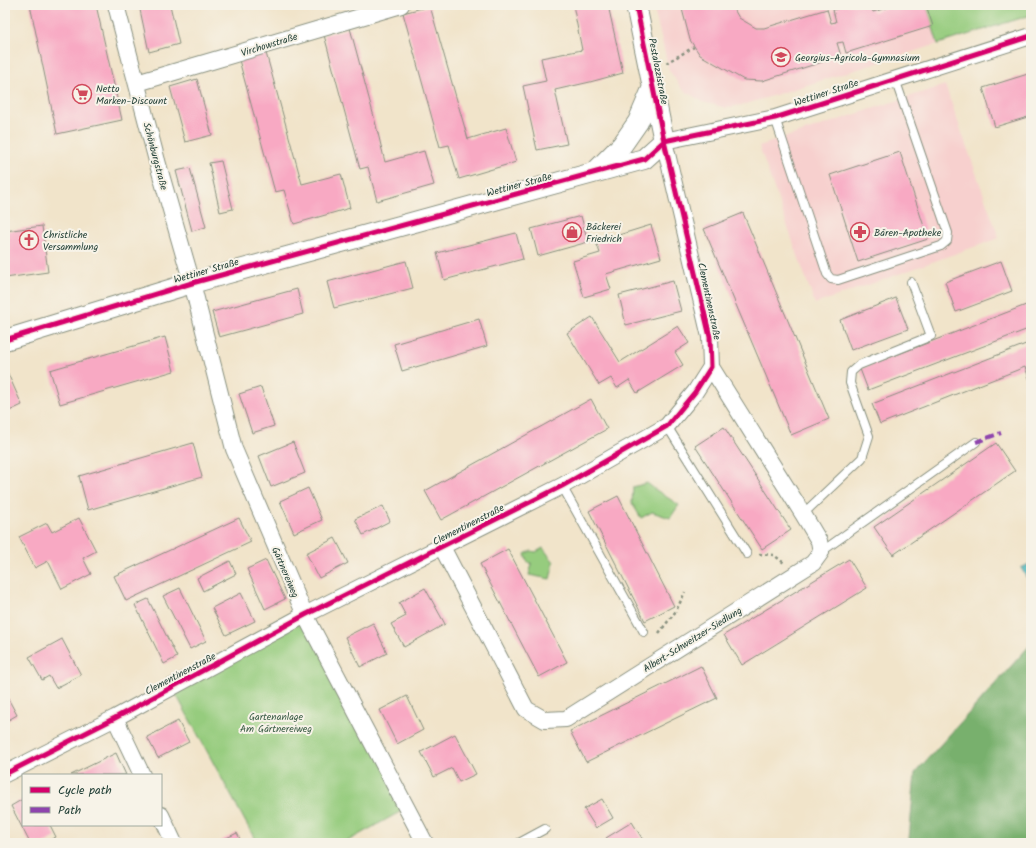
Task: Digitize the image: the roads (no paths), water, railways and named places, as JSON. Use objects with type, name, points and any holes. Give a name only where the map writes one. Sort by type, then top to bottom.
[{"type":"street","name":"Schönburgstraße","points":[[116,5],[157,161],[192,283]]},
{"type":"street","name":"Virchowstraße","points":[[136,83],[400,5]]},
{"type":"street","name":"Pestalozzistraße","points":[[636,5],[664,141]]},
{"type":"street","name":"Wettiner Straße","points":[[5,340],[192,283],[644,159],[664,141],[775,118],[1031,36]]},
{"type":"street","name":"Pestalozzistraße","points":[[594,172],[622,144],[638,122],[652,80]]},
{"type":"street","name":"Clementinenstraße","points":[[5,774],[115,718],[305,616],[562,486],[667,426],[695,392],[711,366],[710,337],[664,141]]},
{"type":"street","name":"Gärtnereiweg","points":[[192,283],[234,449],[305,616],[425,843]]},
{"type":"street","points":[[711,366],[803,514],[818,540],[821,552]]},
{"type":"street","name":"Albert-Schweitzer-Siedlung","points":[[442,547],[526,709],[545,720],[566,719],[814,563],[821,552]]},
{"type":"street","points":[[115,718],[142,774]]},
{"type":"street","points":[[162,817],[174,843]]},
{"type":"lane","points":[[775,118],[827,274],[831,279],[838,280],[941,246],[947,241],[948,234],[895,79]]},
{"type":"lane","points":[[803,514],[862,458],[869,436],[850,383],[851,372],[859,365],[931,336],[911,282]]},
{"type":"lane","points":[[667,426],[747,554]]},
{"type":"lane","points":[[821,552],[976,442]]},
{"type":"lane","points":[[562,486],[644,632]]},
{"type":"lane","points":[[519,843],[545,829]]},
{"type":"water","points":[[1031,563],[1031,578],[1028,580],[1021,568]]},
{"type":"place","name":"Georgius-Agricola-Gymnasium","points":[[781,57]]},
{"type":"place","name":"Netto Marken-Discount","points":[[82,94]]},
{"type":"place","name":"Bäckerei Friedrich","points":[[572,232]]},
{"type":"place","name":"Bären-Apotheke","points":[[860,232]]},
{"type":"place","name":"Christliche Versammlung","points":[[29,240]]},
{"type":"park label","name":"Gartenanlage Am Gärtnereiweg","points":[[276,722]]}]
